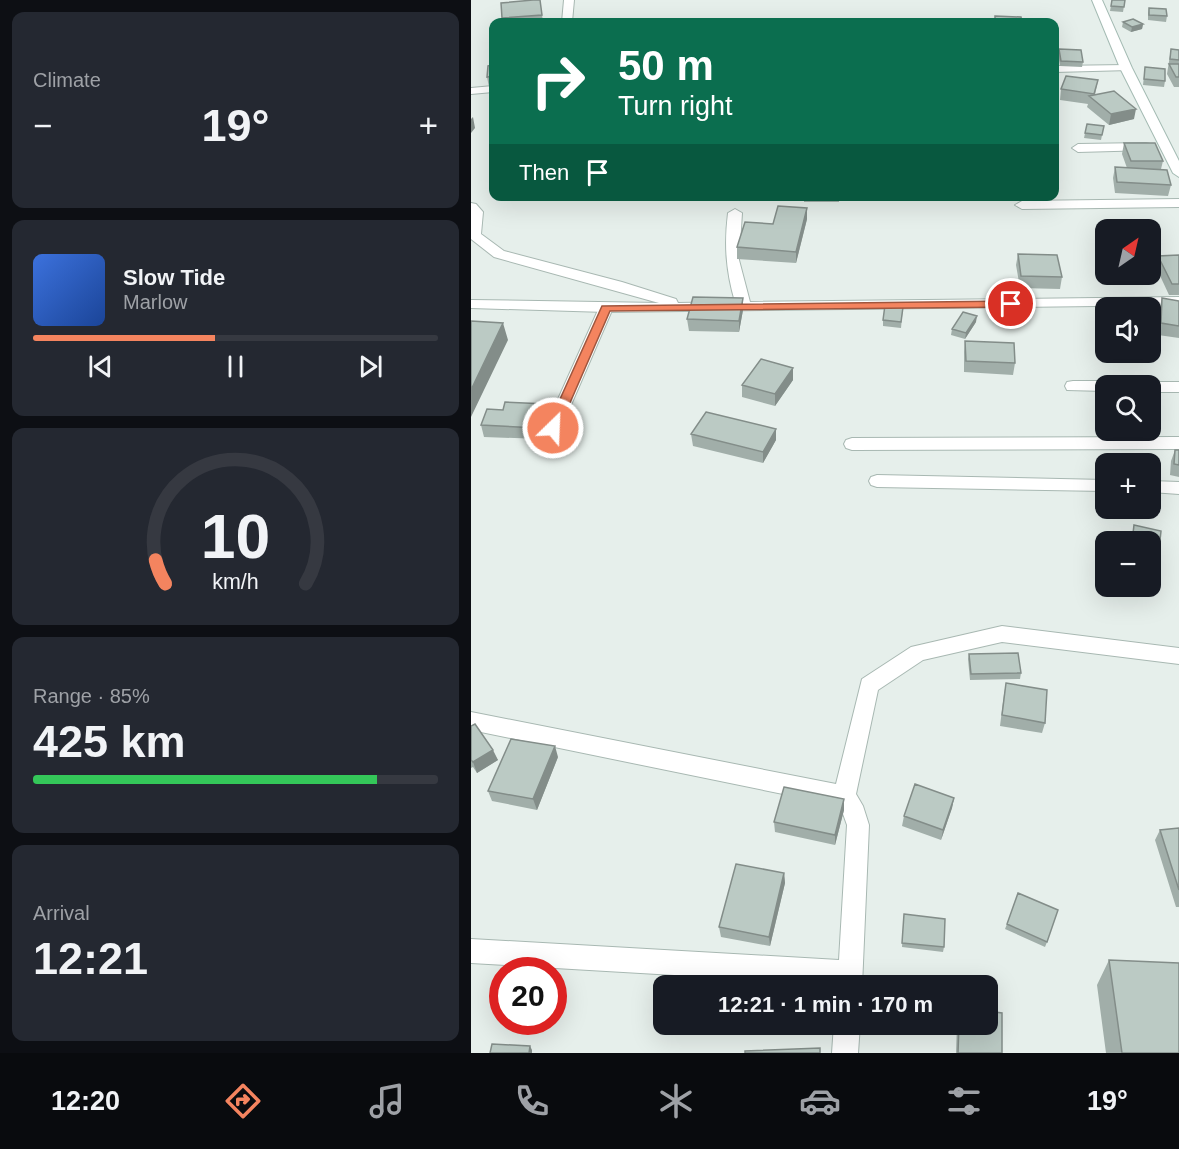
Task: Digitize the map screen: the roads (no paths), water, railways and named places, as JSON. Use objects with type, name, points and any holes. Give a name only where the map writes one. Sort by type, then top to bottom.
[{"type":"street","points":[[567,18],[569,0]]},
{"type":"street","points":[[1097,0],[1125,68],[1171,152],[1179,173]]},
{"type":"street","points":[[1059,69],[1125,68]]},
{"type":"street","points":[[1079,148],[1171,152]]},
{"type":"street","points":[[1022,205],[1179,203]]},
{"type":"street","points":[[471,207],[476,212],[474,235],[499,254],[618,285],[687,307]]},
{"type":"street","points":[[735,213],[731,243],[732,271],[744,307]]},
{"type":"street","points":[[471,304],[606,308],[1179,301]]},
{"type":"street","points":[[1073,386],[1095,386]]},
{"type":"street","points":[[1161,387],[1179,387]]},
{"type":"street","points":[[852,444],[1179,443]]},
{"type":"street","points":[[844,796],[869,685],[918,653],[1002,634],[1179,656]]},
{"type":"street","points":[[471,721],[844,796],[852,807],[858,825],[850,975]]},
{"type":"street","points":[[471,951],[796,975]]},
{"type":"street","points":[[845,1053],[846,1035]]},
{"type":"lane","points":[[471,91],[489,89]]},
{"type":"lane","points":[[553,428],[606,308]]},
{"type":"lane","points":[[877,481],[1095,486]]},
{"type":"lane","points":[[1161,487],[1179,488]]}]
